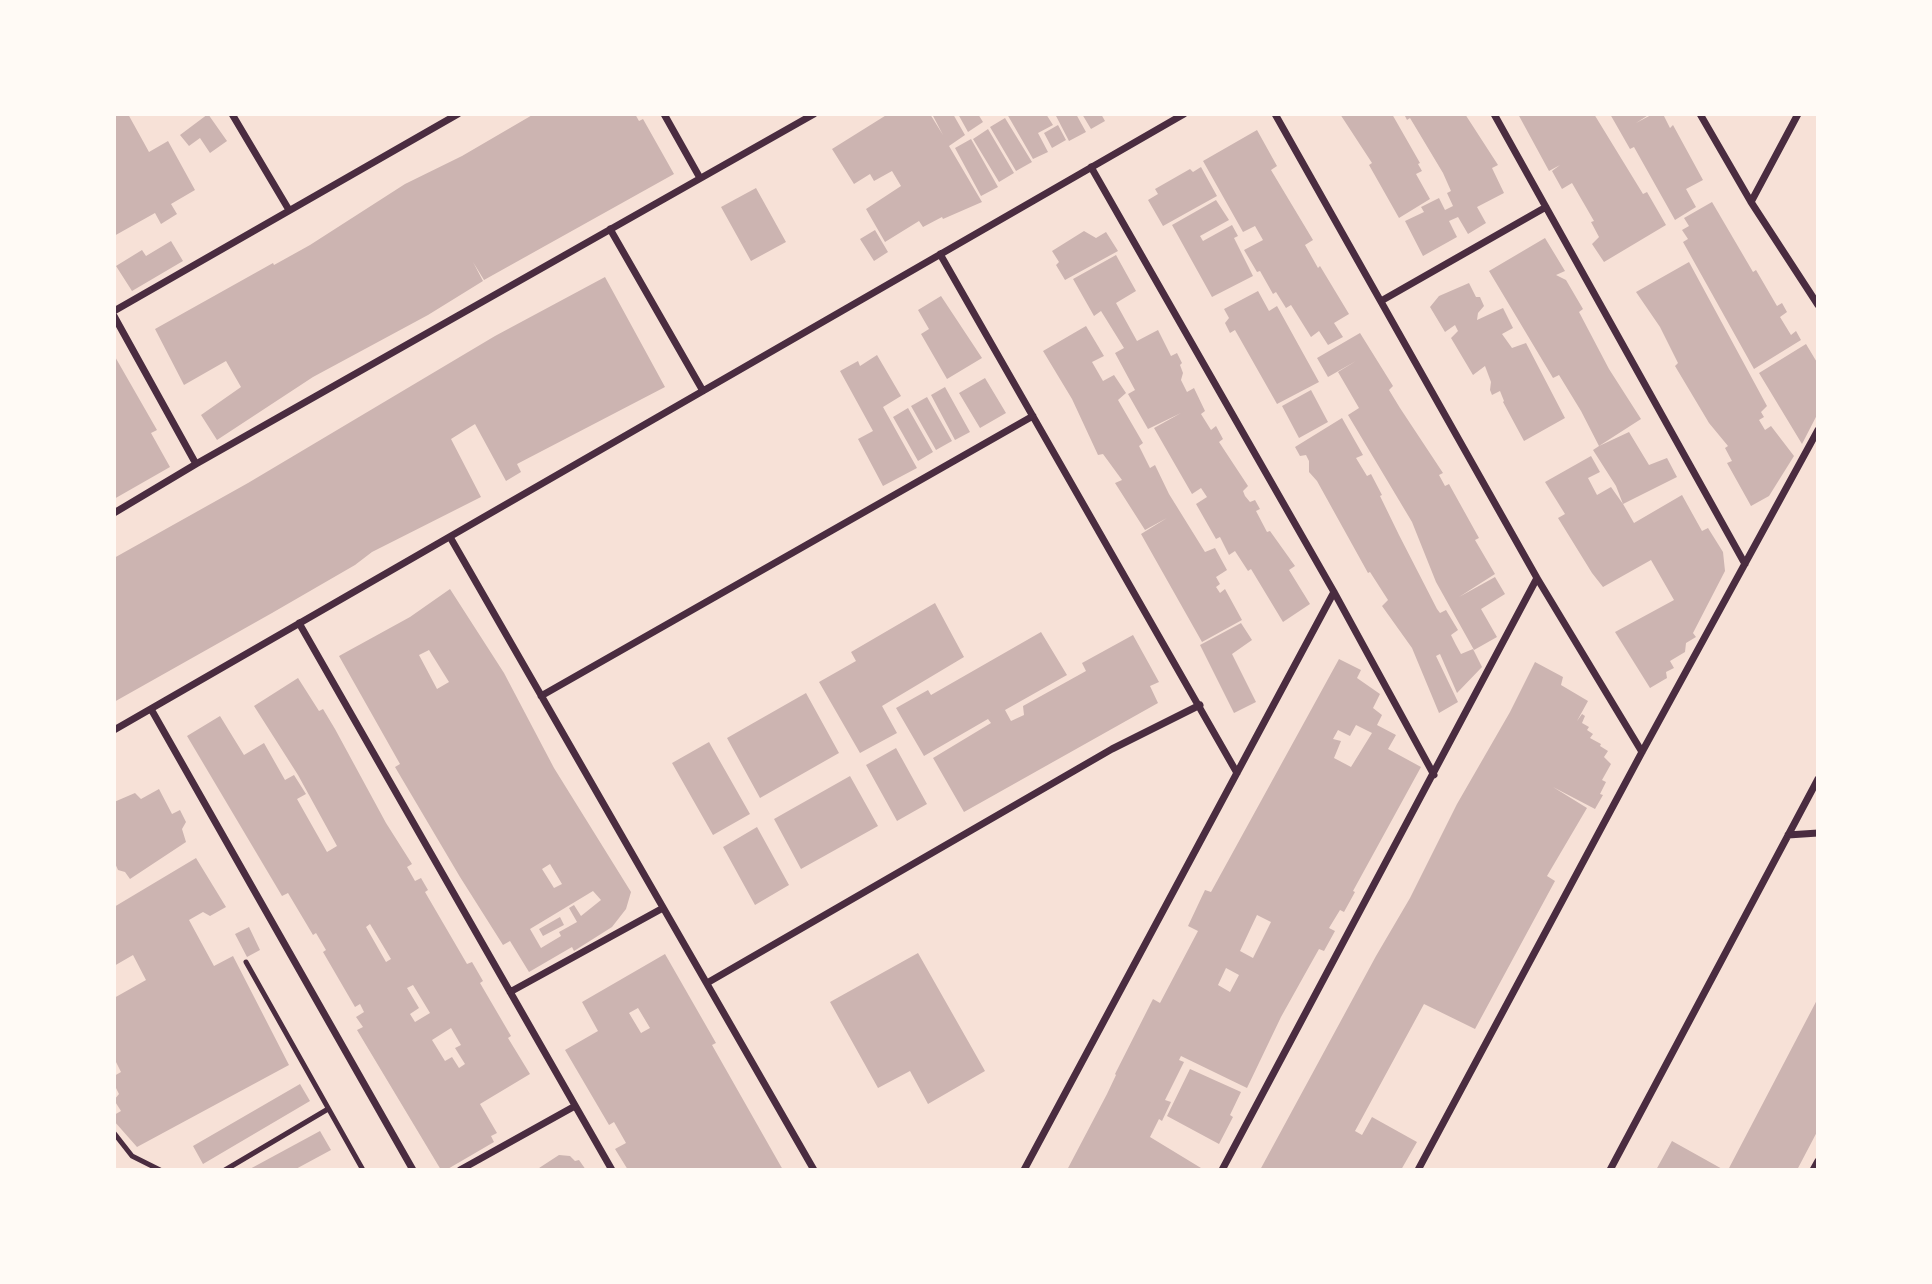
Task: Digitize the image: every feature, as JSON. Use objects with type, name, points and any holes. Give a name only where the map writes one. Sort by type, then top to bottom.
[{"type":"street","points":[[232,114],[289,211]]},
{"type":"street","points":[[196,464],[114,314],[458,114]]},
{"type":"street","points":[[664,114],[700,178]]},
{"type":"street","points":[[114,513],[814,114]]},
{"type":"street","points":[[114,730],[1184,114]]},
{"type":"street","points":[[1275,114],[1537,578],[1642,752]]},
{"type":"street","points":[[1494,114],[1745,564]]},
{"type":"street","points":[[1700,114],[1751,202],[1818,305]]},
{"type":"street","points":[[1751,202],[1798,114]]},
{"type":"street","points":[[1091,167],[1334,592],[1434,775]]},
{"type":"street","points":[[1381,301],[1546,207]]},
{"type":"street","points":[[610,229],[703,391]]},
{"type":"street","points":[[940,254],[1237,772]]},
{"type":"street","points":[[541,696],[1033,416]]},
{"type":"street","points":[[1418,1170],[1818,430]]},
{"type":"street","points":[[450,537],[814,1170]]},
{"type":"street","points":[[1222,1170],[1537,578]]},
{"type":"street","points":[[1024,1170],[1334,592]]},
{"type":"street","points":[[299,623],[612,1170]]},
{"type":"street","points":[[707,983],[1112,749],[1200,705]]},
{"type":"street","points":[[150,709],[413,1170]]},
{"type":"street","points":[[1610,1170],[1818,779]]},
{"type":"street","points":[[1788,835],[1818,833]]},
{"type":"street","points":[[510,992],[663,908]]},
{"type":"street","points":[[460,1170],[575,1106]]},
{"type":"street","points":[[1813,1170],[1818,1161]]},
{"type":"lane","points":[[246,962],[363,1170]]},
{"type":"lane","points":[[225,1170],[328,1109]]},
{"type":"lane","points":[[114,1133],[132,1156],[160,1170]]},
{"type":"building","points":[[114,114],[128,114],[149,152],[168,141],[195,190],[171,204],[177,214],[161,224],[155,213],[114,236]]},
{"type":"building","points":[[208,114],[227,141],[210,153],[200,138],[189,146],[180,135]]},
{"type":"building","points":[[534,114],[635,114],[639,121],[643,119],[674,174],[484,280],[473,262],[483,281],[428,315],[313,377],[217,440],[201,415],[241,387],[226,361],[184,385],[155,329],[310,245],[405,184],[462,156]]},
{"type":"building","points":[[888,114],[930,114],[943,135],[932,114],[953,114],[965,135],[949,146],[982,202],[923,227],[919,221],[885,242],[866,209],[901,186],[892,171],[874,181],[870,174],[854,184],[832,149]]},
{"type":"building","points":[[958,114],[978,114],[983,122],[968,132]]},
{"type":"building","points":[[1007,114],[1046,114],[1053,125],[1038,133],[1048,152],[1033,159]]},
{"type":"building","points":[[1055,114],[1076,114],[1086,132],[1069,141]]},
{"type":"building","points":[[1082,114],[1101,114],[1105,121],[1091,129]]},
{"type":"building","points":[[1340,114],[1392,114],[1420,163],[1418,164],[1422,171],[1416,174],[1430,199],[1399,218],[1369,165],[1372,163]]},
{"type":"building","points":[[1404,114],[1465,114],[1498,165],[1492,168],[1504,193],[1477,207],[1486,223],[1468,234],[1458,217],[1449,221],[1457,237],[1423,256],[1405,221],[1424,212],[1421,207],[1439,198],[1445,210],[1453,206],[1447,193],[1451,191],[1410,118],[1407,120]]},
{"type":"building","points":[[1518,114],[1594,114],[1643,194],[1647,192],[1666,225],[1604,262],[1592,244],[1599,237],[1591,222],[1594,221],[1572,183],[1562,189],[1552,171],[1560,165],[1549,171]]},
{"type":"building","points":[[1610,114],[1650,114],[1636,123],[1653,114],[1663,114],[1670,128],[1673,125],[1703,180],[1686,189],[1696,207],[1675,220],[1634,147],[1630,149]]},
{"type":"building","points":[[1005,118],[1032,162],[1016,171],[990,127]]},
{"type":"building","points":[[1058,125],[1066,140],[1052,148],[1044,133]]},
{"type":"building","points":[[988,129],[1014,173],[999,182],[973,139]]},
{"type":"building","points":[[1257,130],[1277,166],[1271,170],[1313,240],[1305,245],[1349,314],[1334,323],[1343,337],[1328,345],[1319,331],[1311,337],[1291,305],[1286,308],[1276,292],[1273,294],[1260,271],[1257,272],[1244,250],[1263,240],[1255,226],[1243,232],[1203,161]]},
{"type":"building","points":[[971,139],[998,187],[981,196],[955,148]]},
{"type":"building","points":[[1201,167],[1217,196],[1163,226],[1148,200],[1158,194],[1155,189],[1190,169],[1193,172]]},
{"type":"building","points":[[756,188],[786,242],[751,261],[721,207]]},
{"type":"building","points":[[1216,200],[1229,220],[1200,236],[1203,241],[1232,225],[1238,236],[1234,238],[1253,276],[1212,297],[1172,225]]},
{"type":"building","points":[[1712,202],[1753,272],[1756,270],[1777,306],[1782,303],[1787,312],[1780,317],[1791,335],[1796,331],[1801,340],[1754,369],[1683,242],[1688,239],[1682,230],[1689,226],[1684,218]]},
{"type":"building","points":[[875,230],[888,252],[874,261],[860,239]]},
{"type":"building","points":[[1084,231],[1096,238],[1106,232],[1118,251],[1065,280],[1052,251]]},
{"type":"building","points":[[1545,238],[1565,271],[1556,275],[1566,280],[1583,309],[1579,312],[1609,369],[1641,419],[1599,446],[1559,375],[1553,378],[1489,271]]},
{"type":"building","points":[[171,241],[183,261],[132,291],[116,266],[142,250],[146,256]]},
{"type":"building","points":[[1116,255],[1136,291],[1116,303],[1137,341],[1158,330],[1171,356],[1177,353],[1182,363],[1181,380],[1187,392],[1194,388],[1205,411],[1201,414],[1211,430],[1216,426],[1223,439],[1219,442],[1248,486],[1243,491],[1245,496],[1250,502],[1255,500],[1260,509],[1256,511],[1267,532],[1270,531],[1295,566],[1289,570],[1310,604],[1283,622],[1251,569],[1248,571],[1235,551],[1229,555],[1220,537],[1216,539],[1196,504],[1207,497],[1201,488],[1192,494],[1154,428],[1181,413],[1148,429],[1128,394],[1135,390],[1115,353],[1124,348],[1101,311],[1094,316],[1073,279]]},
{"type":"building","points":[[1689,262],[1767,406],[1761,412],[1764,417],[1759,420],[1765,430],[1771,426],[1794,456],[1769,496],[1751,506],[1727,463],[1732,461],[1725,448],[1728,446],[1709,423],[1675,366],[1678,363],[1660,327],[1636,292]]},
{"type":"building","points":[[605,277],[665,387],[517,464],[521,472],[506,481],[475,424],[451,439],[481,497],[372,552],[355,565],[114,702],[114,558],[248,483],[495,336]]},
{"type":"building","points":[[1469,283],[1484,306],[1478,313],[1477,320],[1503,308],[1513,328],[1502,334],[1512,348],[1526,343],[1565,418],[1524,441],[1500,391],[1492,395],[1485,366],[1473,375],[1451,338],[1458,331],[1455,325],[1445,332],[1430,307],[1439,296]]},
{"type":"building","points":[[1258,291],[1269,311],[1277,306],[1319,382],[1277,404],[1235,330],[1230,333],[1225,323],[1229,318],[1224,309]]},
{"type":"building","points":[[941,296],[982,358],[947,379],[921,334],[929,329],[918,310]]},
{"type":"building","points":[[1086,326],[1104,356],[1092,362],[1103,381],[1114,375],[1126,393],[1118,400],[1143,443],[1139,446],[1150,468],[1155,465],[1169,494],[1205,552],[1215,548],[1227,570],[1216,577],[1220,584],[1216,587],[1220,593],[1225,589],[1242,620],[1202,642],[1141,534],[1167,518],[1145,530],[1115,483],[1122,480],[1103,454],[1098,455],[1072,399],[1043,351]]},
{"type":"building","points":[[1360,333],[1393,386],[1389,390],[1443,473],[1439,475],[1445,486],[1449,484],[1479,538],[1475,540],[1495,574],[1459,597],[1495,577],[1505,594],[1481,609],[1497,637],[1474,650],[1436,582],[1412,522],[1348,415],[1359,408],[1338,372],[1356,361],[1328,377],[1317,358]]},
{"type":"building","points":[[1806,344],[1818,364],[1818,413],[1802,444],[1759,373]]},
{"type":"building","points":[[114,355],[157,430],[151,433],[170,467],[114,499]]},
{"type":"building","points":[[877,355],[901,396],[883,407],[917,468],[883,486],[858,439],[873,431],[840,371],[858,361],[860,366]]},
{"type":"building","points":[[985,378],[1006,413],[980,428],[959,393]]},
{"type":"building","points":[[945,387],[970,432],[955,440],[931,395]]},
{"type":"building","points":[[1311,390],[1328,422],[1299,438],[1282,406]]},
{"type":"building","points":[[927,397],[952,441],[936,450],[911,406]]},
{"type":"building","points":[[908,408],[933,452],[918,461],[893,417]]},
{"type":"building","points":[[1342,418],[1363,455],[1356,458],[1367,476],[1371,474],[1437,609],[1440,613],[1446,610],[1458,630],[1451,635],[1461,654],[1473,649],[1482,667],[1457,693],[1440,654],[1436,656],[1458,702],[1439,713],[1412,648],[1382,606],[1388,600],[1370,572],[1368,573],[1317,481],[1309,472],[1306,455],[1300,456],[1295,447]]},
{"type":"building","points":[[1629,432],[1649,465],[1667,458],[1677,477],[1623,504],[1616,486],[1593,450]]},
{"type":"building","points":[[1591,456],[1600,472],[1588,478],[1597,495],[1611,487],[1634,523],[1682,495],[1702,531],[1708,528],[1723,552],[1725,571],[1693,633],[1696,637],[1686,643],[1685,652],[1670,661],[1674,668],[1666,672],[1667,678],[1650,688],[1615,632],[1674,600],[1651,560],[1603,587],[1558,518],[1565,514],[1545,482]]},
{"type":"building","points":[[450,589],[504,673],[554,768],[631,892],[626,909],[612,927],[574,951],[572,947],[529,972],[510,941],[503,945],[460,877],[395,767],[400,764],[339,656],[410,617]],"holes":[[[429,650],[449,682],[437,689],[419,655]],[[550,864],[562,884],[554,888],[542,869]],[[593,891],[601,900],[581,916],[574,905],[569,908],[577,922],[559,932],[561,936],[541,948],[530,929]]]},
{"type":"building","points":[[935,603],[964,657],[882,706],[897,733],[860,753],[819,682],[856,661],[851,652]]},
{"type":"building","points":[[1241,623],[1252,640],[1232,654],[1256,702],[1234,713],[1200,645]]},
{"type":"building","points":[[1041,632],[1067,675],[1005,710],[1011,721],[1024,715],[1023,706],[1086,671],[1082,663],[1133,635],[1159,682],[1150,686],[1158,703],[964,812],[933,758],[991,723],[988,719],[924,756],[896,708],[928,690],[931,695]]},
{"type":"building","points":[[1339,659],[1361,670],[1357,678],[1380,694],[1373,708],[1382,715],[1377,725],[1396,735],[1388,749],[1421,767],[1344,912],[1340,910],[1329,928],[1335,931],[1324,951],[1319,949],[1310,965],[1281,1017],[1247,1088],[1181,1056],[1179,1060],[1184,1062],[1165,1100],[1171,1102],[1150,1137],[1201,1168],[1200,1170],[1067,1170],[1153,999],[1160,1003],[1198,931],[1188,926],[1205,890],[1211,892]],"holes":[[[1356,725],[1372,733],[1351,767],[1334,758],[1341,741],[1333,739],[1338,730],[1350,736]],[[1257,915],[1271,922],[1253,958],[1240,951]],[[1226,968],[1239,975],[1230,992],[1218,985]]]},
{"type":"building","points":[[1535,662],[1563,677],[1561,685],[1588,701],[1577,721],[1582,714],[1585,716],[1582,723],[1589,727],[1587,730],[1593,734],[1590,738],[1608,751],[1604,757],[1611,764],[1602,780],[1606,782],[1600,794],[1603,795],[1595,809],[1553,787],[1587,808],[1547,876],[1555,881],[1475,1029],[1424,1004],[1355,1131],[1362,1135],[1372,1117],[1417,1142],[1401,1170],[1260,1170],[1410,898],[1457,804],[1510,712]]},
{"type":"building","points":[[298,678],[319,711],[323,709],[386,823],[412,864],[407,867],[415,881],[421,878],[428,890],[425,892],[467,964],[472,962],[483,981],[480,983],[530,1074],[480,1104],[497,1133],[491,1136],[494,1142],[446,1170],[441,1170],[357,1030],[363,1027],[356,1017],[364,1012],[360,1004],[355,1007],[323,952],[326,950],[316,933],[313,935],[288,893],[282,896],[187,736],[220,716],[244,755],[264,743],[285,780],[294,775],[306,794],[297,799],[327,852],[337,846],[298,775],[254,706]],"holes":[[[370,924],[391,959],[386,962],[366,927]],[[413,985],[430,1013],[415,1022],[410,1014],[419,1008],[407,988]],[[451,1028],[461,1045],[455,1048],[465,1064],[459,1068],[452,1057],[445,1061],[432,1040]]]},
{"type":"building","points":[[806,693],[839,753],[760,798],[727,738]]},
{"type":"building","points":[[709,742],[750,814],[713,835],[672,763]]},
{"type":"building","points":[[896,748],[927,804],[897,821],[866,765]]},
{"type":"building","points":[[850,776],[878,826],[801,869],[774,819]]},
{"type":"building","points":[[159,789],[172,814],[180,810],[186,822],[182,829],[186,842],[130,879],[125,872],[118,870],[114,861],[114,802],[135,793],[141,799]]},
{"type":"building","points":[[757,827],[789,885],[755,905],[723,847]]},
{"type":"building","points":[[196,858],[226,907],[210,916],[203,912],[189,920],[214,966],[233,956],[289,1065],[137,1147],[114,1121],[114,1115],[121,1111],[114,1100],[119,1094],[114,1084],[114,1076],[121,1072],[114,1058],[114,998],[146,980],[133,955],[114,966],[114,907]]},
{"type":"building","points":[[560,917],[564,925],[543,936],[539,929]]},
{"type":"building","points":[[249,927],[260,950],[247,957],[235,934]]},
{"type":"building","points":[[918,953],[985,1071],[928,1104],[910,1071],[878,1088],[830,1002]]},
{"type":"building","points":[[665,954],[716,1043],[712,1045],[783,1170],[628,1170],[615,1149],[626,1143],[614,1122],[609,1125],[565,1050],[598,1031],[582,1002]],"holes":[[[638,1008],[650,1028],[641,1033],[629,1013]]]},
{"type":"building","points":[[1818,998],[1818,1130],[1797,1170],[1728,1170]]},
{"type":"building","points":[[1190,1069],[1241,1092],[1230,1115],[1233,1117],[1219,1144],[1167,1116]]},
{"type":"building","points":[[300,1084],[310,1101],[203,1164],[193,1146]]},
{"type":"building","points":[[320,1131],[331,1150],[294,1170],[248,1170]]},
{"type":"building","points":[[1672,1141],[1724,1170],[1656,1170]]},
{"type":"building","points":[[559,1155],[579,1160],[586,1170],[536,1170]]}]
